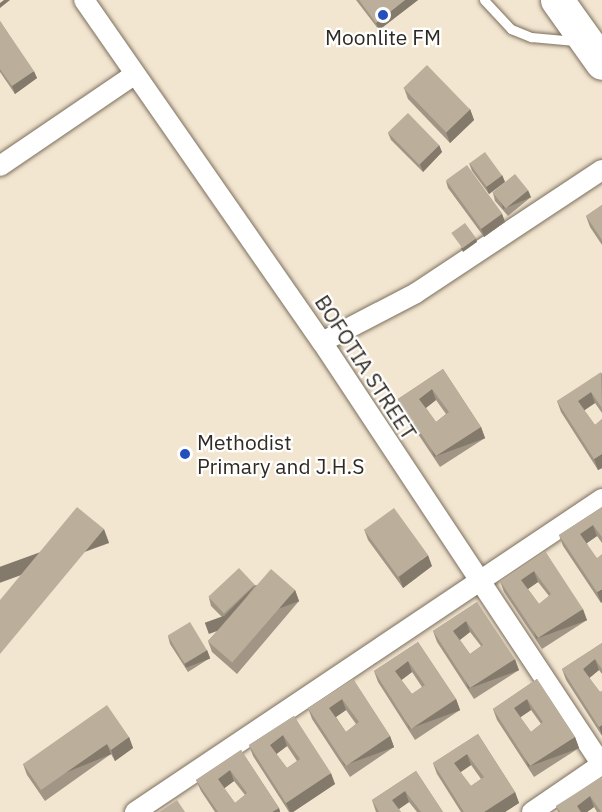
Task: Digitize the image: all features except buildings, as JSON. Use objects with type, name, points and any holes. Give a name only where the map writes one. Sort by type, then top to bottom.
[{"type":"highway","points":[[557,0],[597,45]]},
{"type":"highway","points":[[580,0],[597,45]]},
{"type":"street","name":"BOFOTIA STREET","points":[[84,0],[134,75],[322,342],[478,584],[602,764]]},
{"type":"street","points":[[0,166],[134,75]]},
{"type":"street","points":[[322,342],[416,293],[602,170]]},
{"type":"street","points":[[135,812],[478,584],[602,498]]},
{"type":"street","points":[[532,812],[602,764]]},
{"type":"lane","points":[[484,0],[511,29],[531,37],[597,45]]},
{"type":"place","name":"Moonlite FM","points":[[383,15]]},
{"type":"place","name":"Methodist Primary and J.H.S","points":[[185,454]]}]
